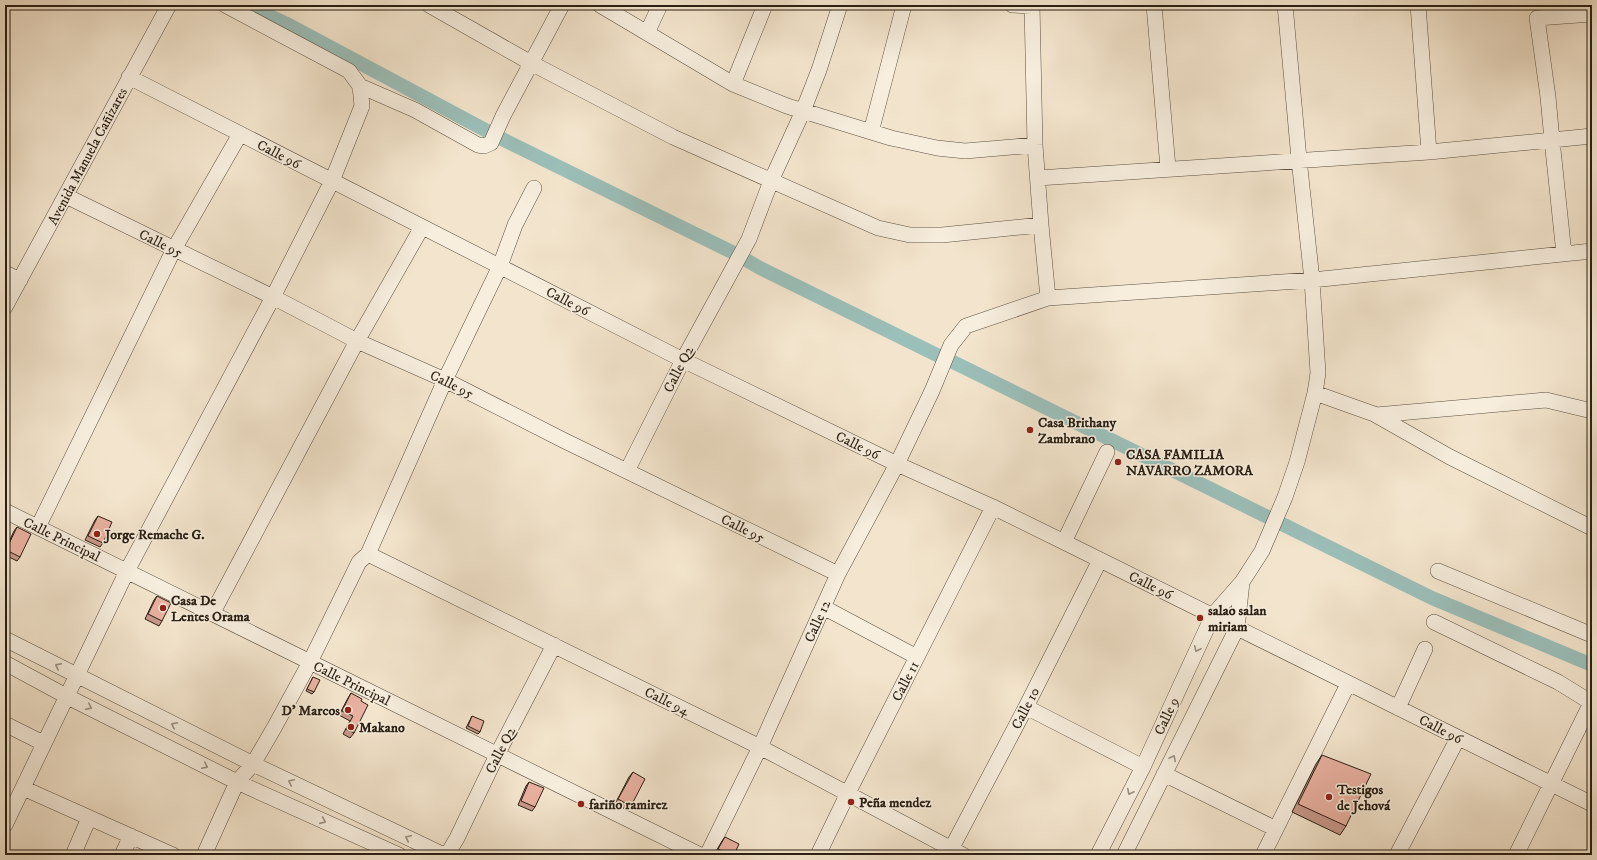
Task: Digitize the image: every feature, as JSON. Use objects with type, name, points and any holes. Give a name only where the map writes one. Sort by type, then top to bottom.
[{"type":"street","name":"Avenida Manuela Cañizares","points":[[5,306],[66,196],[129,77],[170,5]]},
{"type":"street","points":[[225,5],[349,71],[360,86],[415,110],[478,145],[484,146],[491,143],[562,5]]},
{"type":"street","points":[[429,5],[531,63],[673,137],[878,228],[910,235],[942,235],[1041,225]]},
{"type":"street","points":[[600,5],[734,84],[787,106],[899,140],[937,148],[965,151],[1035,145]]},
{"type":"street","points":[[647,33],[660,5]]},
{"type":"street","points":[[734,84],[765,5]]},
{"type":"street","name":"Calle Q2","points":[[627,471],[682,360],[749,239],[771,181],[803,111],[819,70],[840,5]]},
{"type":"street","points":[[871,132],[904,5]]},
{"type":"street","points":[[1012,5],[1032,5],[1035,145],[1048,298]]},
{"type":"street","points":[[1154,5],[1168,168]]},
{"type":"street","name":"Calle 9","points":[[1098,855],[1143,766],[1213,615],[1242,582],[1262,551],[1285,496],[1297,462],[1315,393],[1318,373],[1312,280],[1285,5]]},
{"type":"street","points":[[1418,5],[1429,152]]},
{"type":"street","points":[[1564,254],[1548,97],[1536,12],[1592,14]]},
{"type":"street","name":"Calle 96","points":[[129,77],[682,360],[897,464],[993,507],[1592,804]]},
{"type":"street","points":[[5,825],[9,804],[23,788],[43,743],[127,572],[273,297],[332,181],[362,106],[360,86]]},
{"type":"street","points":[[38,527],[174,249],[240,134]]},
{"type":"street","points":[[1038,178],[1299,159],[1429,152],[1592,136]]},
{"type":"street","points":[[204,855],[237,782],[253,764],[310,662],[359,562],[368,554],[445,380],[500,266],[515,225],[534,188]]},
{"type":"street","name":"Calle 95","points":[[66,196],[273,297],[357,341],[445,380],[563,440],[838,574]]},
{"type":"street","points":[[212,614],[357,341],[422,227]]},
{"type":"street","name":"Calle 12","points":[[707,855],[760,747],[838,574],[897,464],[932,391],[951,345],[966,326],[1048,298],[1312,280],[1592,251]]},
{"type":"street","points":[[5,273],[20,280]]},
{"type":"street","points":[[1315,393],[1376,415],[1450,457],[1592,528]]},
{"type":"street","points":[[1376,415],[1546,400],[1592,411]]},
{"type":"street","points":[[1064,542],[1107,452]]},
{"type":"street","name":"Calle 11","points":[[818,855],[993,507]]},
{"type":"street","name":"Calle Principal","points":[[5,511],[700,855]]},
{"type":"street","name":"Calle 94","points":[[368,554],[760,747],[848,793],[954,853]]},
{"type":"street","name":"Calle 10","points":[[954,853],[1100,560]]},
{"type":"street","points":[[1438,571],[1592,635]]},
{"type":"street","name":"Calle 9","points":[[1124,855],[1238,628],[1242,582]]},
{"type":"street","points":[[823,607],[917,657]]},
{"type":"street","points":[[1434,622],[1558,682],[1592,703],[1516,855]]},
{"type":"street","points":[[5,638],[253,764],[445,855]]},
{"type":"street","name":"Calle Q2","points":[[445,855],[457,838],[497,755],[554,645]]},
{"type":"street","points":[[1398,708],[1424,649]]},
{"type":"street","points":[[5,663],[66,696],[237,782],[399,855]]},
{"type":"street","points":[[1263,855],[1348,684]]},
{"type":"street","points":[[1026,707],[1143,766]]},
{"type":"street","points":[[5,724],[43,743]]},
{"type":"street","points":[[1397,855],[1458,738]]},
{"type":"street","points":[[1164,774],[1276,829]]},
{"type":"street","points":[[23,788],[173,855]]},
{"type":"street","points":[[74,855],[89,818]]},
{"type":"street","points":[[122,855],[131,836]]},
{"type":"building","name":"Jorge Remache G.","points":[[98,516],[112,522],[103,543],[88,536]]},
{"type":"building","points":[[17,527],[31,534],[20,557],[6,550]]},
{"type":"building","points":[[157,596],[171,603],[162,621],[148,614]]},
{"type":"building","points":[[313,677],[320,680],[314,692],[307,689]]},
{"type":"building","points":[[351,693],[362,699],[361,701],[368,705],[354,733],[346,729],[353,716],[342,711]]},
{"type":"building","points":[[472,716],[484,721],[480,732],[468,726]]},
{"type":"building","name":"Testigos de Jehová","points":[[1322,755],[1371,774],[1346,826],[1298,804]]},
{"type":"building","points":[[633,772],[645,779],[631,806],[618,799]]},
{"type":"building","points":[[529,782],[544,788],[535,807],[521,801]]},
{"type":"building","points":[[725,837],[739,844],[734,855],[730,855],[718,849]]},
{"type":"waterway","points":[[246,5],[285,23],[487,131]]},
{"type":"waterway","points":[[500,138],[736,254]]},
{"type":"waterway","points":[[741,257],[760,268],[941,357]]},
{"type":"waterway","points":[[949,360],[1432,598],[1592,665]]},
{"type":"place","name":"Casa Brithany Zambrano","points":[[1030,430]]},
{"type":"place","name":"CASA FAMILIA NAVARRO ZAMORA","points":[[1118,462]]},
{"type":"place","name":"Jorge Remache G.","points":[[97,534]]},
{"type":"place","name":"Casa De Lentes Orama","points":[[163,608]]},
{"type":"place","name":"salao salan miriam","points":[[1200,618]]},
{"type":"place","name":"D' Marcos","points":[[348,710]]},
{"type":"place","name":"Makano","points":[[351,727]]},
{"type":"place","name":"Testigos de Jehová","points":[[1329,797]]},
{"type":"place","name":"Peña mendez","points":[[851,802]]},
{"type":"place","name":"fariño ramirez","points":[[581,804]]}]
